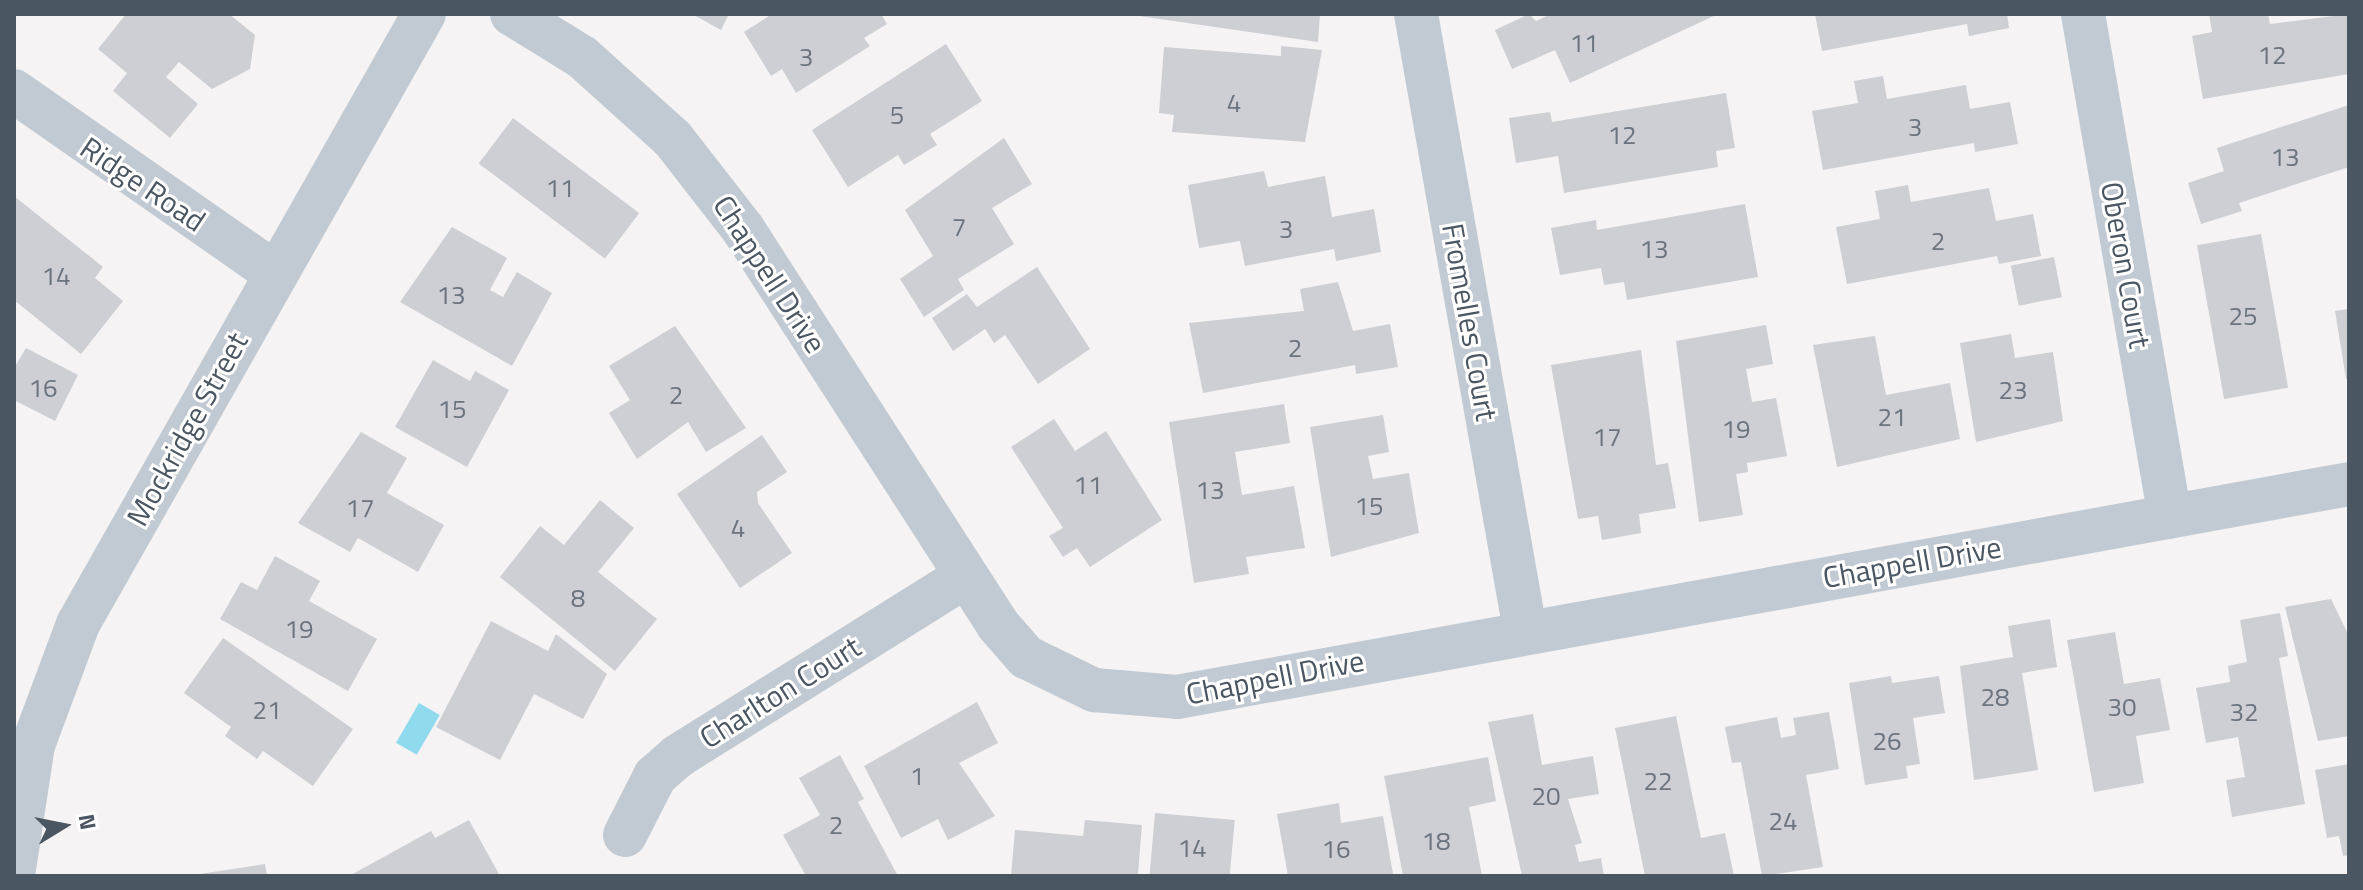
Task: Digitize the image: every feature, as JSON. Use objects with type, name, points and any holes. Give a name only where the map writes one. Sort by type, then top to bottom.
[{"type":"street","name":"Mockridge Street","points":[[14,869],[20,805],[50,683],[275,273],[424,14]]},
{"type":"street","name":"Chappell Drive","points":[[512,14],[629,94],[709,180],[965,577],[1026,657],[1060,679],[1134,696],[1177,697],[1525,630],[2349,484]]},
{"type":"street","name":"Fromelles Court","points":[[1416,14],[1525,630]]},
{"type":"street","name":"Oberon Court","points":[[2083,14],[2170,517]]},
{"type":"street","name":"Ridge Road","points":[[14,91],[275,273]]},
{"type":"street","name":"Charlton Court","points":[[625,835],[655,776],[678,756],[965,577]]},
{"type":"water","points":[[419,703],[440,715],[417,755],[396,743]]},
{"type":"building","points":[[126,14],[229,14],[255,35],[250,69],[212,89],[179,62],[166,77],[198,104],[170,138],[113,91],[127,73],[98,49]]},
{"type":"building","points":[[692,14],[729,14],[721,30]]},
{"type":"building","points":[[772,14],[881,14],[887,24],[864,38],[870,46],[796,93],[782,69],[771,76],[744,32]]},
{"type":"building","points":[[1125,14],[1320,14],[1318,42]]},
{"type":"building","points":[[1529,14],[1536,21],[1551,14],[1718,14],[1570,83],[1555,50],[1512,69],[1495,30]]},
{"type":"building","points":[[1815,14],[2007,14],[2009,28],[1969,36],[1967,24],[1822,51]]},
{"type":"building","points":[[2209,14],[2268,14],[2270,24],[2349,14],[2349,74],[2203,99],[2192,36],[2212,32]]},
{"type":"building","points":[[946,44],[982,101],[930,134],[937,145],[904,165],[898,155],[848,187],[812,130]]},
{"type":"building","points":[[1281,46],[1322,50],[1305,142],[1172,132],[1174,115],[1159,113],[1164,47],[1281,56]]},
{"type":"building","points":[[1883,76],[1887,99],[1966,85],[1970,109],[2010,102],[2018,144],[1975,152],[1974,143],[1823,170],[1812,111],[1858,103],[1854,81]]},
{"type":"building","points":[[1726,93],[1735,148],[1716,151],[1718,167],[1564,193],[1558,156],[1516,163],[1509,118],[1550,112],[1552,122]]},
{"type":"building","points":[[2349,105],[2349,167],[2239,203],[2242,211],[2201,224],[2188,183],[2224,171],[2217,148]]},
{"type":"building","points":[[513,118],[639,213],[605,259],[479,164]]},
{"type":"building","points":[[1004,138],[1032,184],[992,208],[1014,244],[958,279],[964,290],[924,317],[900,279],[933,256],[905,210]]},
{"type":"building","points":[[1264,171],[1268,187],[1325,176],[1332,217],[1374,209],[1381,252],[1336,261],[1334,249],[1245,266],[1240,241],[1199,248],[1188,185]]},
{"type":"building","points":[[1908,185],[1911,202],[1989,188],[1996,221],[2033,214],[2041,256],[1999,264],[1997,256],[1847,284],[1836,227],[1880,219],[1875,191]]},
{"type":"building","points":[[14,196],[103,267],[95,278],[123,301],[81,354],[14,300]]},
{"type":"building","points":[[1745,204],[1758,277],[1627,300],[1624,282],[1604,285],[1601,268],[1560,275],[1551,228],[1596,220],[1597,230]]},
{"type":"building","points":[[452,227],[507,258],[490,290],[503,297],[517,272],[552,293],[512,366],[400,302]]},
{"type":"building","points":[[2261,234],[2288,388],[2224,399],[2197,245]]},
{"type":"building","points":[[2054,257],[2062,297],[2019,306],[2011,265]]},
{"type":"building","points":[[1037,267],[1090,349],[1038,384],[1005,335],[994,343],[985,329],[953,351],[932,318],[967,294],[977,307]]},
{"type":"building","points":[[1338,282],[1353,331],[1390,324],[1398,367],[1356,374],[1355,365],[1203,393],[1189,323],[1304,311],[1300,289]]},
{"type":"building","points":[[2349,309],[2349,379],[2346,379],[2335,311]]},
{"type":"building","points":[[1766,325],[1773,364],[1746,369],[1752,402],[1776,398],[1787,456],[1747,463],[1748,472],[1736,474],[1743,515],[1699,522],[1676,341]]},
{"type":"building","points":[[675,326],[746,428],[706,452],[688,422],[637,459],[609,413],[630,400],[609,366]]},
{"type":"building","points":[[2011,334],[2015,358],[2053,352],[2063,421],[1976,442],[1960,343]]},
{"type":"building","points":[[1875,336],[1886,395],[1950,383],[1960,439],[1837,467],[1813,345]]},
{"type":"building","points":[[26,348],[78,375],[55,421],[14,400],[14,368]]},
{"type":"building","points":[[1641,350],[1656,465],[1668,463],[1676,508],[1639,514],[1641,533],[1602,540],[1598,516],[1578,519],[1551,365]]},
{"type":"building","points":[[433,360],[470,381],[475,371],[509,390],[467,467],[395,427]]},
{"type":"building","points":[[1284,404],[1290,443],[1235,452],[1242,495],[1294,486],[1305,548],[1246,557],[1249,574],[1194,583],[1169,422]]},
{"type":"building","points":[[1383,415],[1389,452],[1368,456],[1373,479],[1409,473],[1419,533],[1331,557],[1310,427]]},
{"type":"building","points":[[1054,419],[1075,451],[1106,431],[1162,520],[1090,567],[1077,548],[1063,557],[1049,536],[1063,528],[1011,447]]},
{"type":"building","points":[[361,432],[407,458],[387,493],[444,525],[418,572],[358,538],[350,552],[298,523]]},
{"type":"building","points":[[762,435],[787,472],[757,492],[758,503],[792,553],[740,588],[677,494]]},
{"type":"building","points":[[600,500],[634,528],[598,572],[657,619],[615,671],[500,577],[540,526],[564,545]]},
{"type":"building","points":[[275,556],[320,581],[309,601],[377,639],[348,691],[220,619],[241,582],[257,590]]},
{"type":"building","points":[[2331,599],[2349,636],[2349,736],[2318,741],[2285,607]]},
{"type":"building","points":[[2280,613],[2288,656],[2279,658],[2305,804],[2232,817],[2226,780],[2245,777],[2238,737],[2206,743],[2196,688],[2230,682],[2228,666],[2247,662],[2240,620]]},
{"type":"building","points":[[2050,619],[2057,667],[2022,673],[2038,770],[1974,780],[1960,666],[2013,657],[2008,626]]},
{"type":"building","points":[[491,621],[548,651],[556,634],[607,674],[583,719],[534,694],[500,760],[436,727]]},
{"type":"building","points":[[2115,632],[2124,684],[2160,678],[2170,730],[2136,736],[2144,783],[2094,792],[2067,640]]},
{"type":"building","points":[[223,638],[353,729],[313,786],[263,751],[257,759],[225,736],[231,727],[184,693]]},
{"type":"building","points":[[1891,676],[1892,683],[1939,676],[1945,713],[1913,718],[1920,764],[1906,766],[1908,778],[1865,785],[1849,683]]},
{"type":"building","points":[[977,702],[998,743],[959,763],[995,816],[948,840],[938,819],[901,838],[864,766]]},
{"type":"building","points":[[1829,712],[1839,769],[1806,775],[1823,867],[1762,876],[1741,762],[1732,763],[1725,727],[1777,717],[1781,738],[1796,735],[1793,718]]},
{"type":"building","points":[[1533,714],[1542,765],[1593,756],[1599,794],[1568,799],[1582,843],[1575,845],[1579,862],[1601,858],[1604,876],[1522,876],[1488,722]]},
{"type":"building","points":[[1676,716],[1701,838],[1725,833],[1734,876],[1645,876],[1615,728]]},
{"type":"building","points":[[840,755],[864,799],[858,802],[898,876],[806,876],[783,835],[820,815],[799,778]]},
{"type":"building","points":[[1488,757],[1496,801],[1469,807],[1482,876],[1403,876],[1384,776]]},
{"type":"building","points":[[2349,764],[2349,855],[2343,856],[2339,836],[2327,838],[2315,770]]},
{"type":"building","points":[[1339,803],[1341,823],[1383,816],[1393,874],[1288,876],[1277,814]]},
{"type":"building","points":[[1155,813],[1235,820],[1230,876],[1150,876]]},
{"type":"building","points":[[469,820],[500,876],[349,876],[431,831],[435,838]]},
{"type":"building","points":[[1085,820],[1142,825],[1138,874],[1011,876],[1015,830],[1083,836]]},
{"type":"building","points":[[265,864],[267,876],[200,876],[200,874]]}]
